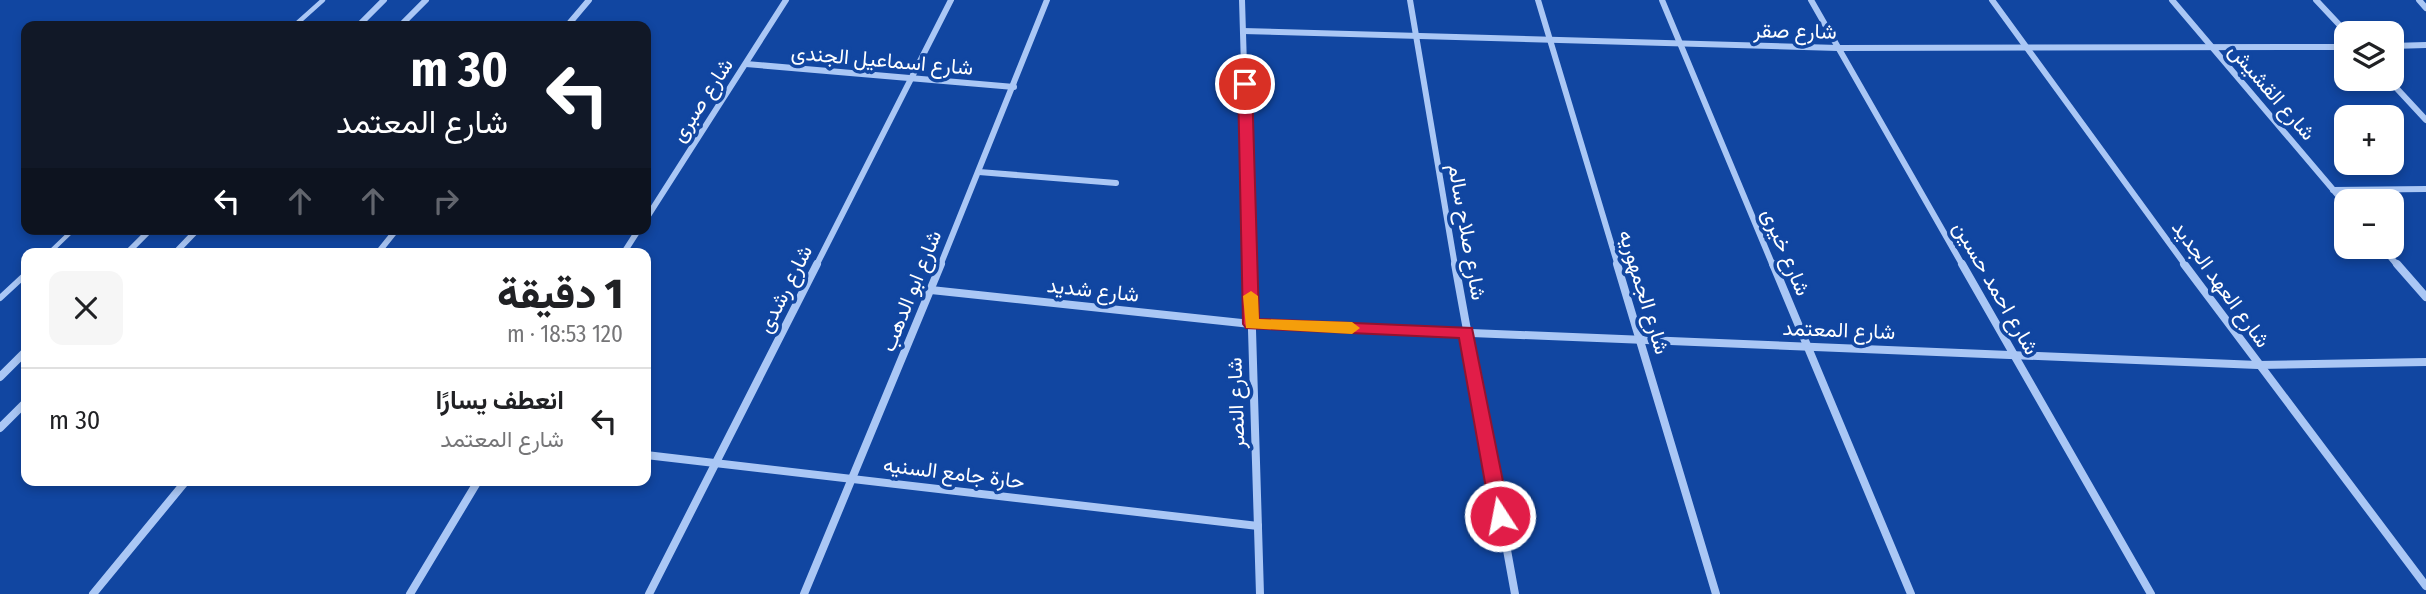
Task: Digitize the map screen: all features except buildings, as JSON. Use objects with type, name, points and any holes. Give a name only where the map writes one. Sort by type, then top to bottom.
[{"type":"street","points":[[363,21],[384,0]]},
{"type":"street","points":[[405,21],[426,0]]},
{"type":"street","points":[[571,21],[589,0]]},
{"type":"street","name":"شارع صبرى","points":[[651,211],[786,0]]},
{"type":"street","name":"شارع رشدى","points":[[649,594],[951,0]]},
{"type":"street","name":"شارع ابو الدهب","points":[[804,594],[931,290],[1047,0]]},
{"type":"street","name":"شارع النصر","points":[[1242,0],[1259,594]]},
{"type":"street","name":"شارع صلاح سالم","points":[[1410,0],[1466,332],[1515,594]]},
{"type":"street","name":"شارع الجمهوريه","points":[[1538,0],[1716,594]]},
{"type":"street","name":"شارع خيرى","points":[[1662,0],[1911,594]]},
{"type":"street","name":"شارع احمد حسين","points":[[1811,0],[2151,594]]},
{"type":"street","name":"شارع العهد الجديد","points":[[1992,0],[2258,365],[2426,586]]},
{"type":"street","name":"شارع القشيش","points":[[2172,0],[2333,190]]},
{"type":"street","points":[[2316,0],[2336,21]]},
{"type":"street","points":[[2418,0],[2426,8]]},
{"type":"street","name":"شارع صقر","points":[[1243,31],[1838,48],[2334,47]]},
{"type":"street","points":[[2404,46],[2426,45]]},
{"type":"street","name":"شارع اسماعيل الجندى","points":[[747,64],[1014,87]]},
{"type":"street","points":[[2399,91],[2426,120]]},
{"type":"street","points":[[979,172],[1116,183]]},
{"type":"street","points":[[2333,190],[2426,188]]},
{"type":"street","points":[[132,248],[145,235]]},
{"type":"street","points":[[180,248],[192,235]]},
{"type":"street","points":[[2392,259],[2426,298]]},
{"type":"street","name":"شارع شديد","points":[[931,290],[1251,324]]},
{"type":"street","name":"شارع المعتمد","points":[[1251,324],[2258,365],[2426,362]]},
{"type":"street","points":[[0,377],[21,356]]},
{"type":"street","points":[[0,428],[21,407]]},
{"type":"street","name":"حارة جامع السنيه","points":[[651,456],[1258,526]]},
{"type":"street","points":[[93,594],[182,486]]},
{"type":"street","points":[[410,594],[475,486]]},
{"type":"lane","points":[[300,21],[323,0]]},
{"type":"lane","points":[[54,248],[68,235]]},
{"type":"lane","points":[[0,298],[21,279]]},
{"type":"slow traffic","points":[[1251,296],[1251,324],[1352,328]]},
{"type":"route","points":[[1245,84],[1251,324],[1466,332],[1500,516]]}]
